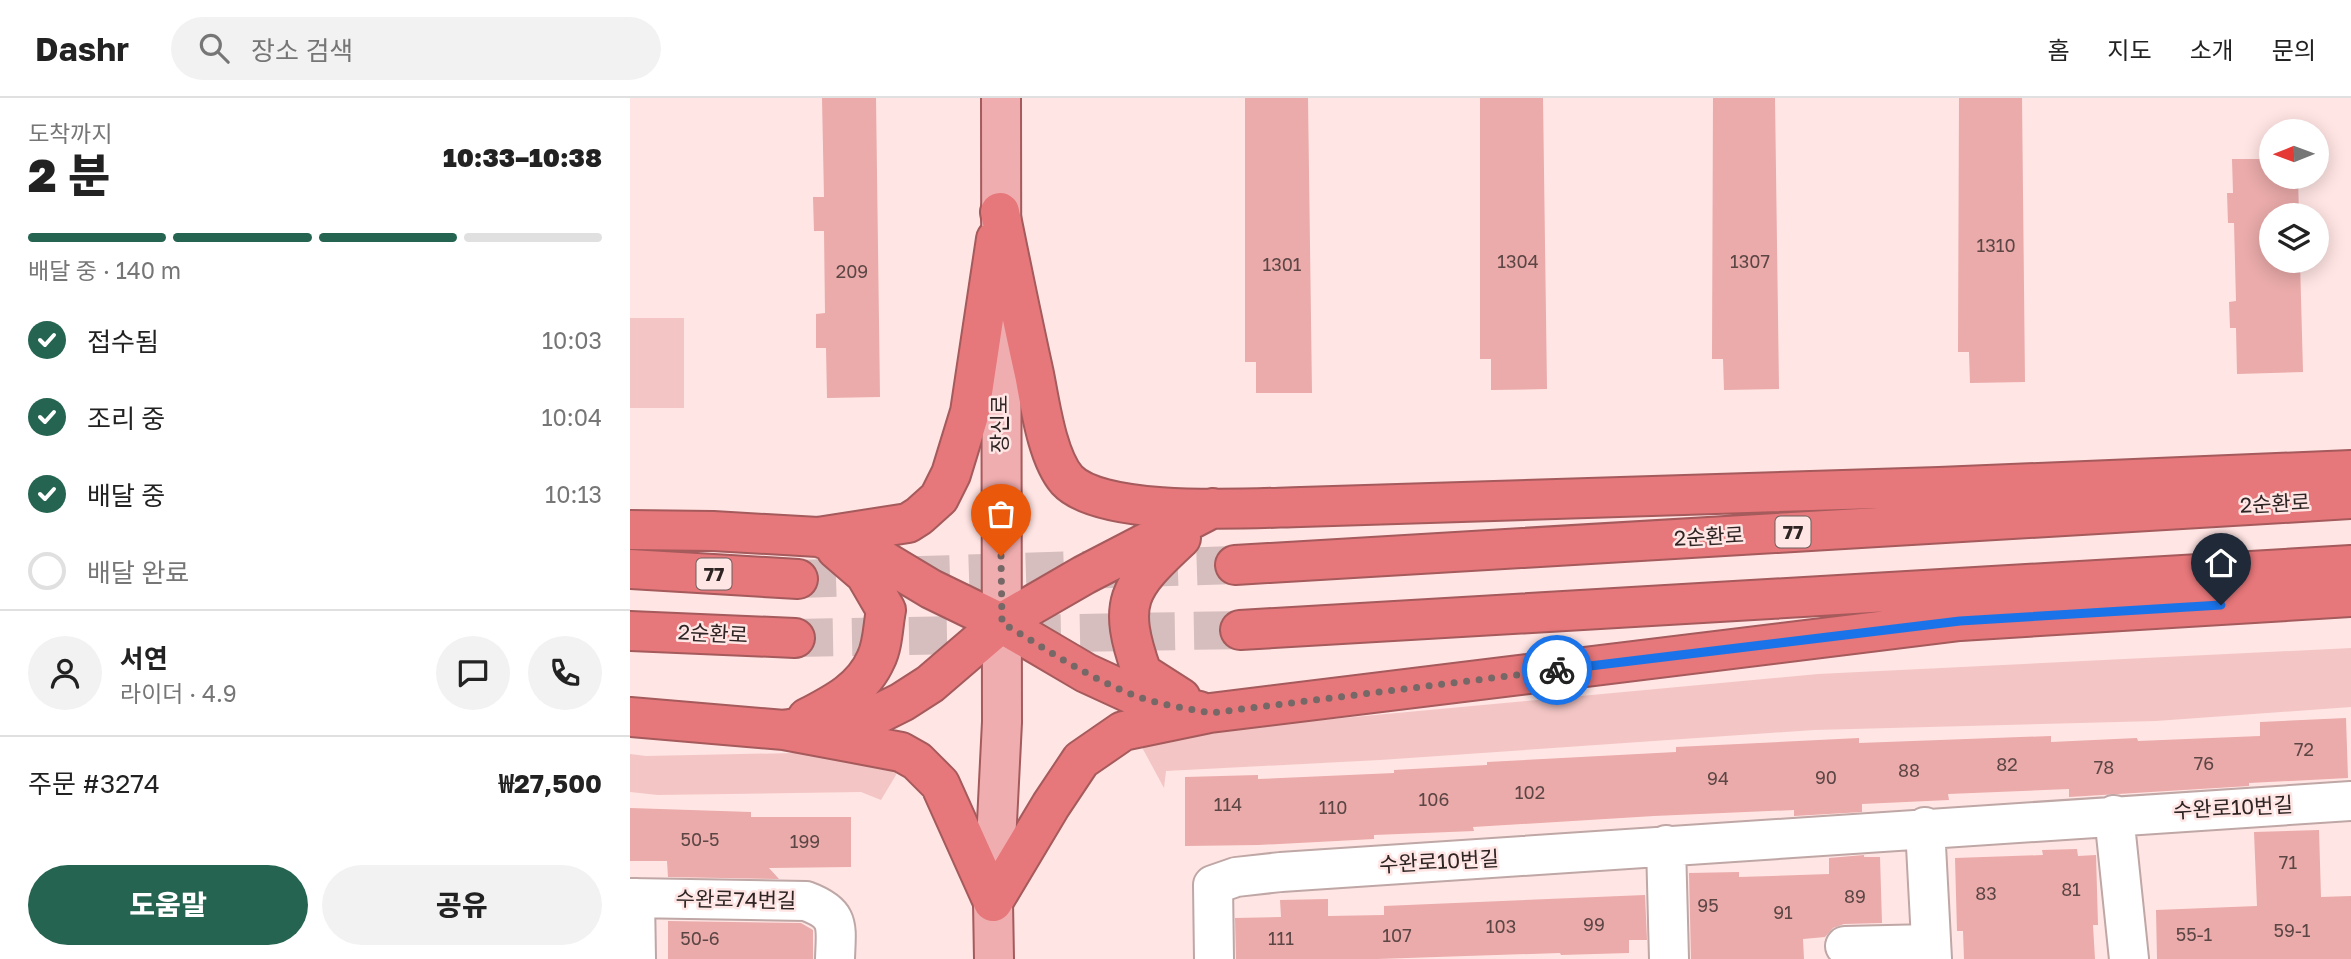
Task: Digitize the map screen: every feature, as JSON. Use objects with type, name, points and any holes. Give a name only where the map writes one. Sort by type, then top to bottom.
[{"type":"highway","points":[[1000,212],[1040,405],[1055,460],[1068,481],[1093,495],[1121,503],[1213,508],[1939,487],[2351,470]]},
{"type":"highway","points":[[818,537],[908,523],[939,498],[951,474],[970,412],[1000,212]]},
{"type":"highway","name":"2순환로","points":[[1235,565],[2351,499]]},
{"type":"highway","points":[[784,730],[878,714],[890,708],[930,684],[1002,623],[1084,575],[1213,508]]},
{"type":"highway","points":[[1210,713],[1167,691],[1142,673],[1128,626],[1130,600],[1141,578],[1213,508]]},
{"type":"highway","points":[[630,530],[818,537],[866,550],[931,589],[1002,623],[1086,673],[1136,696],[1210,713]]},
{"type":"highway","points":[[784,730],[834,704],[860,685],[877,657],[886,610],[865,574],[845,555],[818,537]]},
{"type":"highway","points":[[1240,630],[2351,565]]},
{"type":"highway","name":"77","points":[[630,569],[798,579]]},
{"type":"highway","points":[[993,902],[1051,804],[1081,760],[1123,732],[1210,713],[1960,621],[2351,597]]},
{"type":"highway","name":"2순환로","points":[[630,631],[795,638]]},
{"type":"highway","points":[[630,718],[784,730],[901,752],[917,761],[940,785],[993,902]]},
{"type":"main road","name":"장신로","points":[[995,959],[993,902],[1002,722],[1001,98]]},
{"type":"street","name":"수완로10번길","points":[[1214,959],[1213,885],[1236,877],[1925,827],[2351,801]]},
{"type":"street","points":[[2114,815],[2129,959]]},
{"type":"street","points":[[1846,946],[1932,951],[1925,827]]},
{"type":"street","points":[[1666,845],[1669,959]]},
{"type":"street","name":"수완로74번길","points":[[636,959],[633,898],[806,901],[830,913],[833,919],[835,959]]},
{"type":"shaded area","points":[[630,318],[684,318],[684,408],[630,408]]},
{"type":"shaded area","points":[[2351,648],[2351,707],[2156,721],[1814,730],[1380,760],[1166,771],[1164,788],[1138,740],[1158,735],[1818,674]]},
{"type":"shaded area","points":[[842,752],[895,764],[896,775],[881,800],[861,792],[658,795],[630,792],[630,754],[646,756]]},
{"type":"building","points":[[822,98],[876,98],[880,397],[827,398],[826,348],[816,348],[816,314],[825,313],[824,231],[814,231],[813,197],[824,197]]},
{"type":"building","points":[[1245,98],[1308,98],[1312,393],[1256,393],[1256,362],[1245,362]]},
{"type":"building","points":[[1480,98],[1543,98],[1547,389],[1491,390],[1491,359],[1480,359]]},
{"type":"building","points":[[1713,98],[1775,98],[1779,389],[1724,390],[1723,359],[1712,359]]},
{"type":"building","points":[[1959,98],[2022,98],[2025,382],[1970,383],[1969,352],[1958,352]]},
{"type":"building","points":[[2232,159],[2259,159],[2259,189],[2298,189],[2299,203],[2259,203],[2259,273],[2300,273],[2303,372],[2237,374],[2236,328],[2230,328],[2229,302],[2236,301],[2234,223],[2228,223],[2227,193],[2233,193]]},
{"type":"building","points":[[2346,718],[2348,778],[2069,797],[2069,789],[1948,794],[1949,800],[1862,804],[1862,812],[1794,816],[1794,810],[1654,816],[1473,827],[1474,831],[1374,835],[1374,839],[1185,846],[1185,777],[1258,775],[1258,779],[1394,773],[1394,770],[1487,765],[1487,762],[1676,752],[1676,747],[1859,738],[1859,743],[2051,736],[2051,742],[2260,736],[2260,722]]},
{"type":"building","points":[[630,808],[751,812],[751,817],[851,817],[851,867],[769,868],[779,879],[668,877],[667,861],[630,861]]},
{"type":"building","points":[[2319,830],[2321,897],[2351,896],[2351,959],[2157,959],[2156,910],[2257,906],[2254,832]]},
{"type":"building","points":[[2077,849],[2078,856],[2096,855],[2098,925],[2093,925],[2095,959],[1964,959],[1963,931],[1957,931],[1955,858],[2043,855],[2042,850]]},
{"type":"building","points":[[1864,855],[1880,857],[1882,923],[1844,924],[1833,928],[1825,937],[1803,939],[1804,959],[1691,959],[1689,873],[1739,872],[1739,877],[1829,874],[1829,858]]},
{"type":"building","points":[[1645,895],[1647,940],[1629,940],[1629,953],[1377,959],[1236,959],[1235,918],[1281,917],[1280,900],[1328,899],[1328,916],[1384,915],[1384,906]]},
{"type":"building","points":[[668,921],[801,923],[813,930],[813,959],[668,959]]},
{"type":"tunnel","points":[[798,579],[1235,565]]},
{"type":"tunnel","points":[[795,638],[1240,630]]},
{"type":"way so far","points":[[1001,556],[1002,623],[1086,673],[1136,696],[1164,704],[1210,713],[1557,670]]},
{"type":"route","points":[[1557,670],[1960,621],[2221,605]]}]
